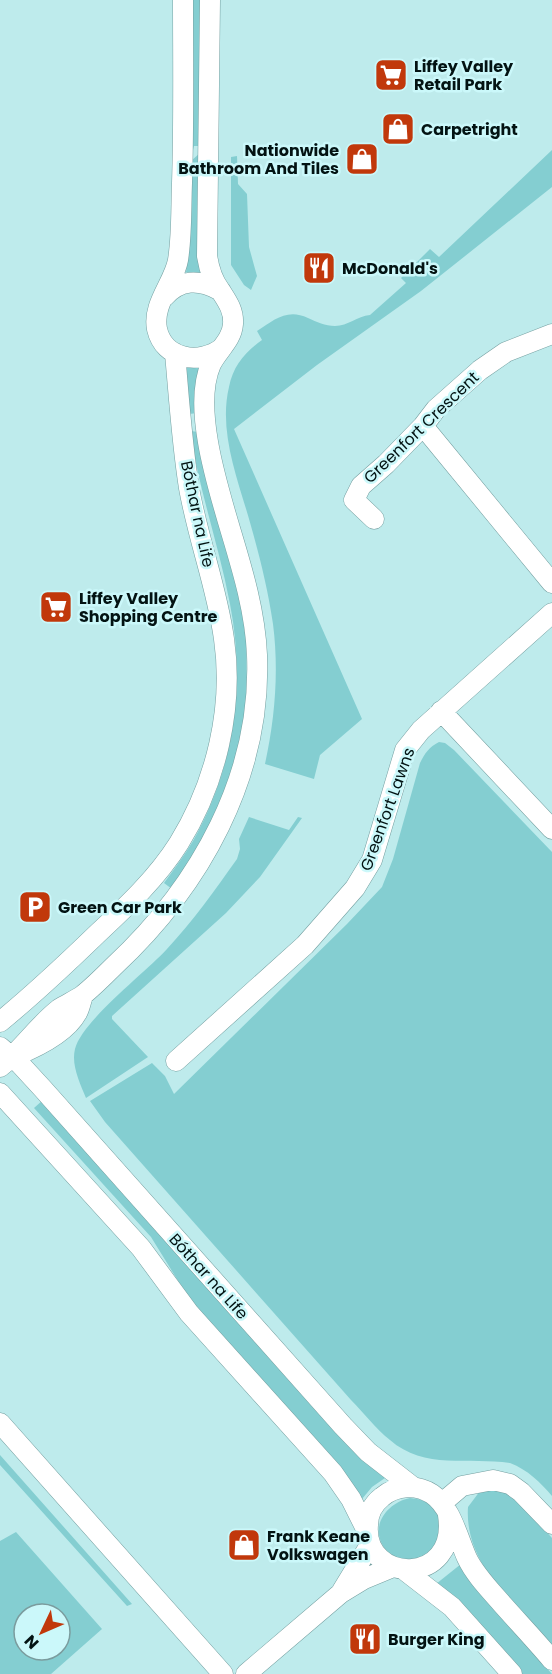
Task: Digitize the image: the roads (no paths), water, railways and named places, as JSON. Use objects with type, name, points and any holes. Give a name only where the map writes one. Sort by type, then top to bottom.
[{"type":"street","points":[[183,0],[180,243],[177,264],[157,313],[157,327],[162,340],[175,353],[187,358],[208,357],[222,348]]},
{"type":"street","name":"Bóthar na Life","points":[[210,0],[207,247],[210,270],[233,315],[231,333],[211,364],[205,417],[216,477],[246,588],[253,623],[257,656],[250,737],[231,802],[219,831],[174,901],[141,940],[83,995],[60,1009],[4,1057],[368,1452],[413,1487],[434,1495],[445,1509]]},
{"type":"street","points":[[164,297],[175,287],[189,282],[204,283],[219,290]]},
{"type":"street","name":"Greenfort Crescent","points":[[374,519],[354,500],[361,486],[386,464],[423,426],[436,409],[480,370],[506,352],[552,334]]},
{"type":"street","name":"Bóthar na Life","points":[[0,1022],[133,900],[163,866],[179,843],[200,803],[215,758],[225,703],[224,640],[189,489],[180,421],[175,353]]},
{"type":"street","points":[[423,426],[552,583]]},
{"type":"street","name":"Greenfort Lawns","points":[[176,1061],[305,945],[355,888],[372,860],[405,750],[421,730],[441,711],[552,613]]},
{"type":"street","points":[[441,711],[552,829]]},
{"type":"street","name":"Bóthar na Life","points":[[0,1093],[141,1248],[189,1313],[333,1473],[351,1499],[369,1538],[384,1561],[398,1568],[452,1607],[512,1674]]},
{"type":"street","points":[[0,1423],[224,1674]]},
{"type":"street","points":[[445,1509],[462,1486],[493,1480],[510,1484],[521,1492],[552,1524]]},
{"type":"street","points":[[341,1593],[369,1538],[368,1519],[373,1508],[380,1498],[390,1491],[401,1487],[413,1487]]},
{"type":"street","points":[[246,1674],[341,1593],[364,1579],[398,1568],[414,1569],[435,1560],[448,1541],[450,1529],[445,1509]]},
{"type":"street","points":[[445,1509],[469,1562],[491,1591],[552,1659]]},
{"type":"place","name":"Liffey Valley Retail Park","points":[[391,75]]},
{"type":"place","name":"Carpetright","points":[[398,129]]},
{"type":"place","name":"Nationwide Bathroom And Tiles","points":[[362,159]]},
{"type":"place","name":"McDonald's","points":[[319,268]]},
{"type":"place","name":"Liffey Valley Shopping Centre","points":[[56,607]]},
{"type":"place","name":"Green Car Park","points":[[35,907]]},
{"type":"place","name":"Frank Keane Volkswagen","points":[[244,1545]]},
{"type":"place","name":"Burger King","points":[[365,1639]]}]
